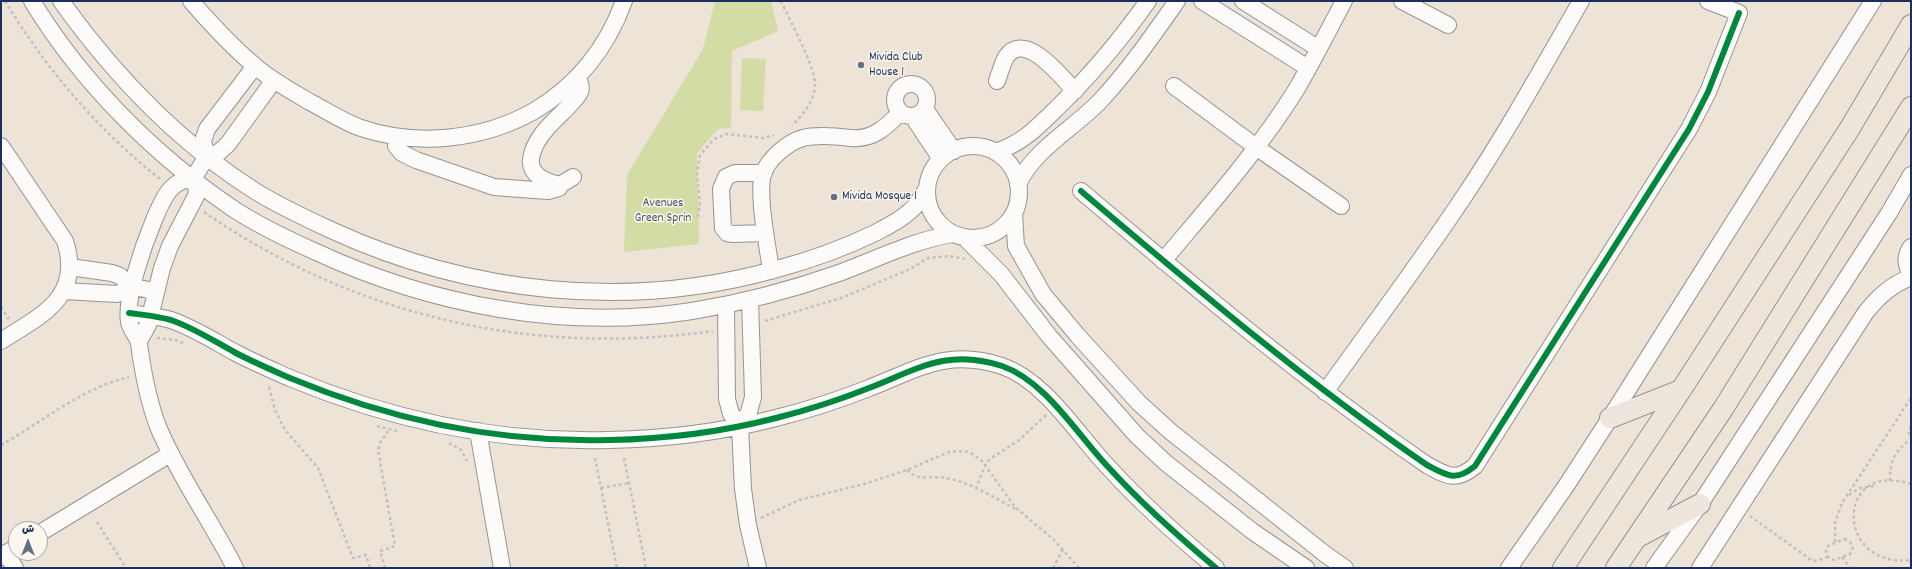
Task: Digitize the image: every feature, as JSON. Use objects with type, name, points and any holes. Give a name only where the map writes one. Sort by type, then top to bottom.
[{"type":"main road","points":[[1563,568],[1681,390],[1850,128],[1911,25]]},
{"type":"main road","points":[[1616,568],[1723,409],[1911,107]]},
{"type":"main road","points":[[1610,418],[1681,390]]},
{"type":"main road","points":[[1636,538],[1700,504]]},
{"type":"street","points":[[32,1],[67,52],[98,90],[132,126],[193,179],[236,210],[271,231],[347,266],[429,294],[513,311],[601,317],[646,316],[691,311],[750,299],[833,275],[913,243],[959,236],[980,238],[993,234],[1005,225],[1014,214],[1019,200],[1018,184],[1010,166],[995,152],[974,146],[947,155],[929,178],[927,188],[927,200],[930,210],[936,220],[959,236],[1002,274],[1049,336],[1137,436],[1166,463],[1252,531],[1306,568]]},
{"type":"street","points":[[61,1],[87,37],[117,74],[150,108],[207,156],[255,191],[285,208],[356,241],[434,269],[475,279],[516,286],[559,290],[630,291],[687,287],[730,280],[771,271],[832,252],[890,225],[912,210],[927,188]]},
{"type":"street","points":[[191,1],[229,42],[255,66],[274,80],[311,103],[353,124],[397,137],[452,137],[491,130],[525,116],[545,104],[577,78],[593,60],[606,39],[624,1]]},
{"type":"street","points":[[995,152],[1010,147],[1023,139],[1075,91],[1108,55],[1148,1]]},
{"type":"street","points":[[1018,184],[1032,163],[1100,101],[1120,79],[1177,1]]},
{"type":"street","points":[[1202,1],[1308,68]]},
{"type":"street","points":[[1243,1],[1319,49]]},
{"type":"street","points":[[1163,261],[1212,203],[1256,147],[1296,90],[1344,1]]},
{"type":"street","points":[[1402,1],[1448,25]]},
{"type":"street","points":[[1325,392],[1410,275],[1463,198],[1518,110],[1581,1]]},
{"type":"street","points":[[1081,191],[1163,261],[1325,392],[1427,465],[1444,475],[1458,477],[1467,473],[1475,466],[1689,129],[1708,92],[1736,7],[1708,1]]},
{"type":"street","points":[[1509,568],[1566,486],[1610,418],[1873,1]]},
{"type":"street","points":[[997,81],[1007,56],[1016,50],[1027,49],[1038,54],[1075,91]]},
{"type":"street","points":[[207,156],[203,141],[207,129],[255,66]]},
{"type":"street","points":[[397,137],[396,146],[402,152],[416,160],[494,187],[548,191],[556,190],[566,181],[545,180],[535,173],[530,165],[532,147],[581,91],[581,84],[577,78]]},
{"type":"street","points":[[193,179],[207,156],[218,152],[228,144],[274,80]]},
{"type":"street","points":[[1174,86],[1256,147],[1341,206]]},
{"type":"street","points":[[771,271],[765,233],[762,181],[764,172],[782,150],[802,138],[834,136],[860,139],[876,135],[913,113],[947,155]]},
{"type":"street","points":[[1,146],[65,241],[69,254],[70,267],[64,291],[55,304],[44,314],[1,340]]},
{"type":"street","points":[[764,172],[735,173],[726,177],[721,189],[723,228],[727,233],[765,233]]},
{"type":"street","points":[[1654,568],[1700,504],[1911,175]]},
{"type":"street","points":[[193,179],[184,180],[171,188],[147,236],[133,287],[129,322],[139,341],[144,374],[159,428],[170,454],[235,568]]},
{"type":"street","points":[[139,341],[146,329],[151,315],[156,291],[170,246],[197,190],[193,179]]},
{"type":"street","points":[[1014,214],[1016,246],[1043,294],[1078,336],[1139,403],[1171,432],[1325,554],[1346,568]]},
{"type":"street","points":[[1911,247],[1906,254],[1906,261],[1911,274]]},
{"type":"street","points":[[70,267],[120,276],[133,287],[156,291]]},
{"type":"street","points":[[1700,568],[1866,312],[1881,294],[1891,286],[1911,277]]},
{"type":"street","points":[[64,291],[117,294],[133,287]]},
{"type":"street","points":[[740,426],[749,412],[753,397],[750,299]]},
{"type":"street","points":[[726,305],[727,399],[731,414],[740,426],[743,489],[748,525],[758,568]]},
{"type":"street","points":[[129,313],[151,315],[185,325],[238,354],[276,372],[328,393],[395,414],[478,431],[521,437],[609,440],[682,435],[740,426],[806,410],[838,400],[936,361],[960,359],[983,361],[1005,367],[1026,378],[1044,393],[1102,462],[1133,494],[1216,568]]},
{"type":"street","points":[[478,431],[502,568]]},
{"type":"street","points":[[48,528],[170,454]]},
{"type":"path","points":[[5,1],[36,47],[74,97],[140,164],[171,188]]},
{"type":"path","points":[[781,1],[812,69],[815,86],[811,100],[801,118],[790,127]]},
{"type":"path","points":[[698,217],[700,202],[697,175],[700,155],[714,139],[726,134],[764,138],[778,134]]},
{"type":"path","points":[[192,203],[252,243],[303,270],[356,293],[425,316],[510,333],[590,339],[640,338],[726,329]]},
{"type":"path","points":[[751,324],[801,311],[844,297],[910,269],[928,258],[949,256],[969,261]]},
{"type":"path","points":[[1,445],[95,389],[127,377],[144,374]]},
{"type":"path","points":[[269,387],[275,410],[285,430],[318,468],[353,558],[366,555],[370,568]]},
{"type":"path","points":[[1835,542],[1835,522],[1842,504],[1911,398]]},
{"type":"path","points":[[976,489],[985,465],[996,454],[1018,441],[1055,406]]},
{"type":"path","points":[[1890,481],[1891,464],[1894,456],[1911,438],[1908,431],[1911,427]]},
{"type":"path","points":[[385,568],[380,551],[395,546],[378,450],[381,441],[389,430]]},
{"type":"path","points":[[748,525],[799,500],[857,486],[907,470],[956,451],[971,452],[985,465],[1019,511],[1063,550],[1079,568]]},
{"type":"path","points":[[595,458],[617,568]]},
{"type":"path","points":[[624,458],[646,568]]},
{"type":"path","points":[[907,470],[910,473],[920,477],[951,479],[976,489],[1019,511]]},
{"type":"path","points":[[1847,495],[1860,488],[1874,486],[1890,481],[1902,481],[1911,484]]},
{"type":"path","points":[[601,488],[629,482]]},
{"type":"path","points":[[1852,544],[1857,542],[1853,529],[1853,516],[1857,504],[1864,494],[1874,486]]},
{"type":"path","points":[[1739,509],[1810,560],[1816,561],[1828,557],[1834,560],[1842,557],[1852,552],[1852,544]]},
{"type":"path","points":[[97,522],[126,568]]},
{"type":"path","points":[[1828,557],[1826,548],[1835,542],[1844,540],[1852,544]]},
{"type":"path","points":[[1053,568],[1063,550]]},
{"type":"path","points":[[1842,557],[1850,568]]},
{"type":"path","points":[[1894,563],[1911,560]]},
{"type":"path","points":[[1882,561],[1888,563]]},
{"type":"green space","name":"Avenues Green Sprin","points":[[715,1],[771,1],[778,31],[732,51],[731,128],[718,129],[697,153],[699,244],[624,252],[627,175],[703,49]]},
{"type":"green space","points":[[742,58],[766,59],[763,111],[740,110]]},
{"type":"cycle path","points":[[1081,191],[1208,298],[1338,401],[1427,465],[1440,472],[1451,476],[1457,476],[1475,466],[1689,129],[1708,92],[1739,13]]},
{"type":"cycle path","points":[[129,313],[171,320],[179,323],[242,356],[290,378],[367,406],[446,426],[487,433],[568,440],[651,438],[714,431],[756,423],[800,412],[858,392],[933,363],[965,359],[983,361],[1002,366],[1018,373],[1047,396],[1098,456],[1135,495],[1175,533],[1216,568]]},
{"type":"place","name":"Mivida Club House 1","points":[[861,65]]},
{"type":"place","name":"Mivida Mosque 1","points":[[834,197]]}]
